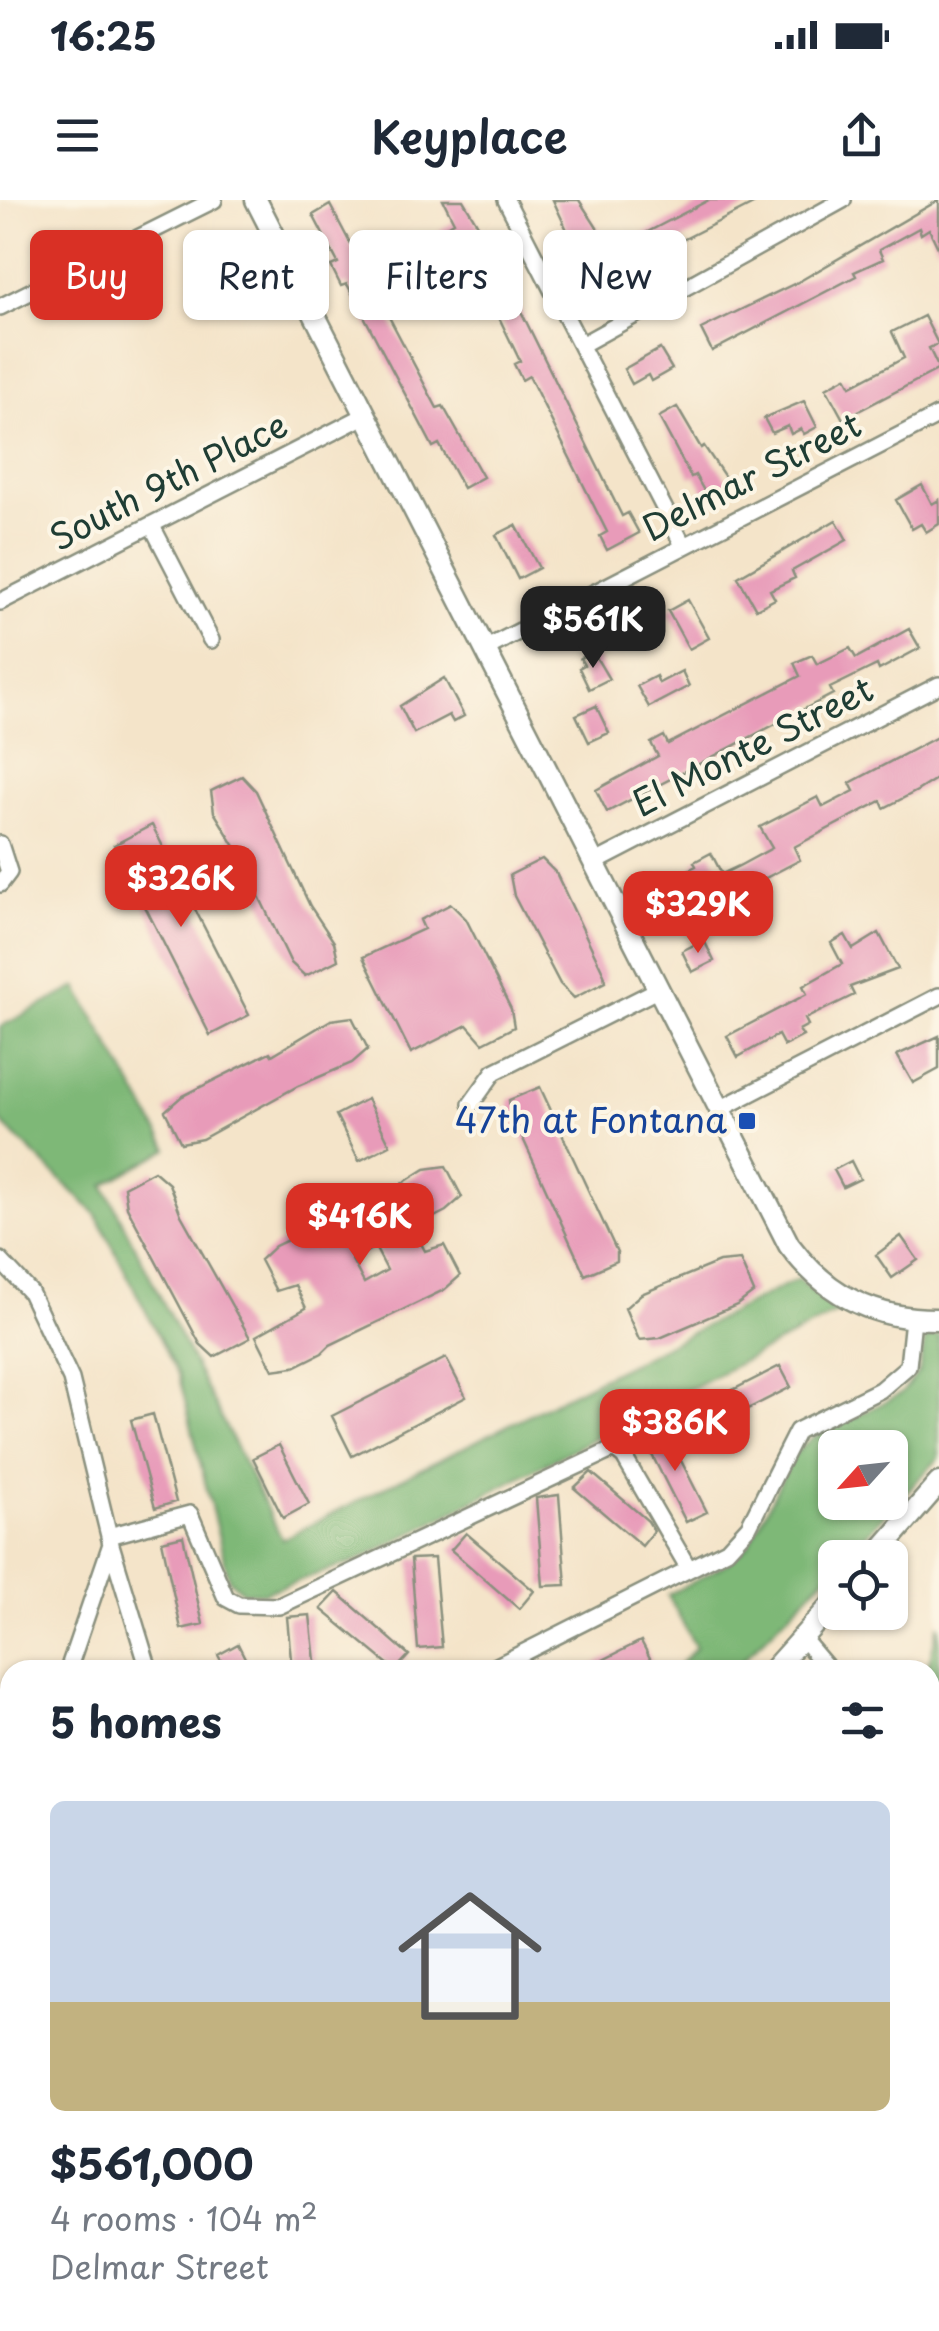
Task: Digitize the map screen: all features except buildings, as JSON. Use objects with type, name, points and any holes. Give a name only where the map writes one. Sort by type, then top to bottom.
[{"type":"street","points":[[0,307],[214,200]]},
{"type":"street","points":[[256,200],[782,1230],[806,1267],[835,1292],[867,1309],[913,1319],[939,1319]]},
{"type":"street","points":[[506,200],[683,545]]},
{"type":"street","points":[[581,345],[843,200]]},
{"type":"street","name":"South 9th Place","points":[[0,602],[366,415]]},
{"type":"street","name":"Delmar Street","points":[[485,649],[939,415]]},
{"type":"street","points":[[152,526],[211,640]]},
{"type":"street","name":"El Monte Street","points":[[594,864],[939,685]]},
{"type":"street","points":[[0,844],[5,878]]},
{"type":"street","points":[[471,1104],[494,1072],[659,990]]},
{"type":"street","points":[[720,1108],[939,996]]},
{"type":"street","points":[[0,1260],[30,1292],[71,1379],[110,1540],[145,1660]]},
{"type":"street","points":[[509,1660],[740,1540],[797,1431],[895,1380],[908,1366],[913,1319]]},
{"type":"street","points":[[110,1540],[190,1514],[226,1598],[239,1605],[279,1606],[614,1448],[624,1457],[689,1569]]},
{"type":"street","points":[[889,1540],[939,1482]]},
{"type":"street","points":[[71,1660],[110,1540]]},
{"type":"street","points":[[782,1660],[818,1620]]},
{"type":"street","points":[[802,1638],[821,1660]]},
{"type":"green space","points":[[77,987],[168,1149],[104,1185],[282,1539],[798,1279],[838,1312],[359,1560],[262,1593],[243,1592],[229,1579],[179,1376],[96,1214],[0,1121],[0,1027]]},
{"type":"green space","points":[[926,1336],[939,1336],[939,1458],[908,1490],[908,1430],[828,1430],[901,1394],[919,1371]]},
{"type":"green space","points":[[818,1435],[818,1520],[880,1520],[860,1540],[818,1540],[818,1584],[743,1660],[684,1660],[696,1648],[668,1595],[726,1564],[749,1545],[794,1454]]},
{"type":"green space","points":[[939,1624],[939,1660],[930,1660]]},
{"type":"place","name":"47th at Fontana","points":[[747,1121]]}]
